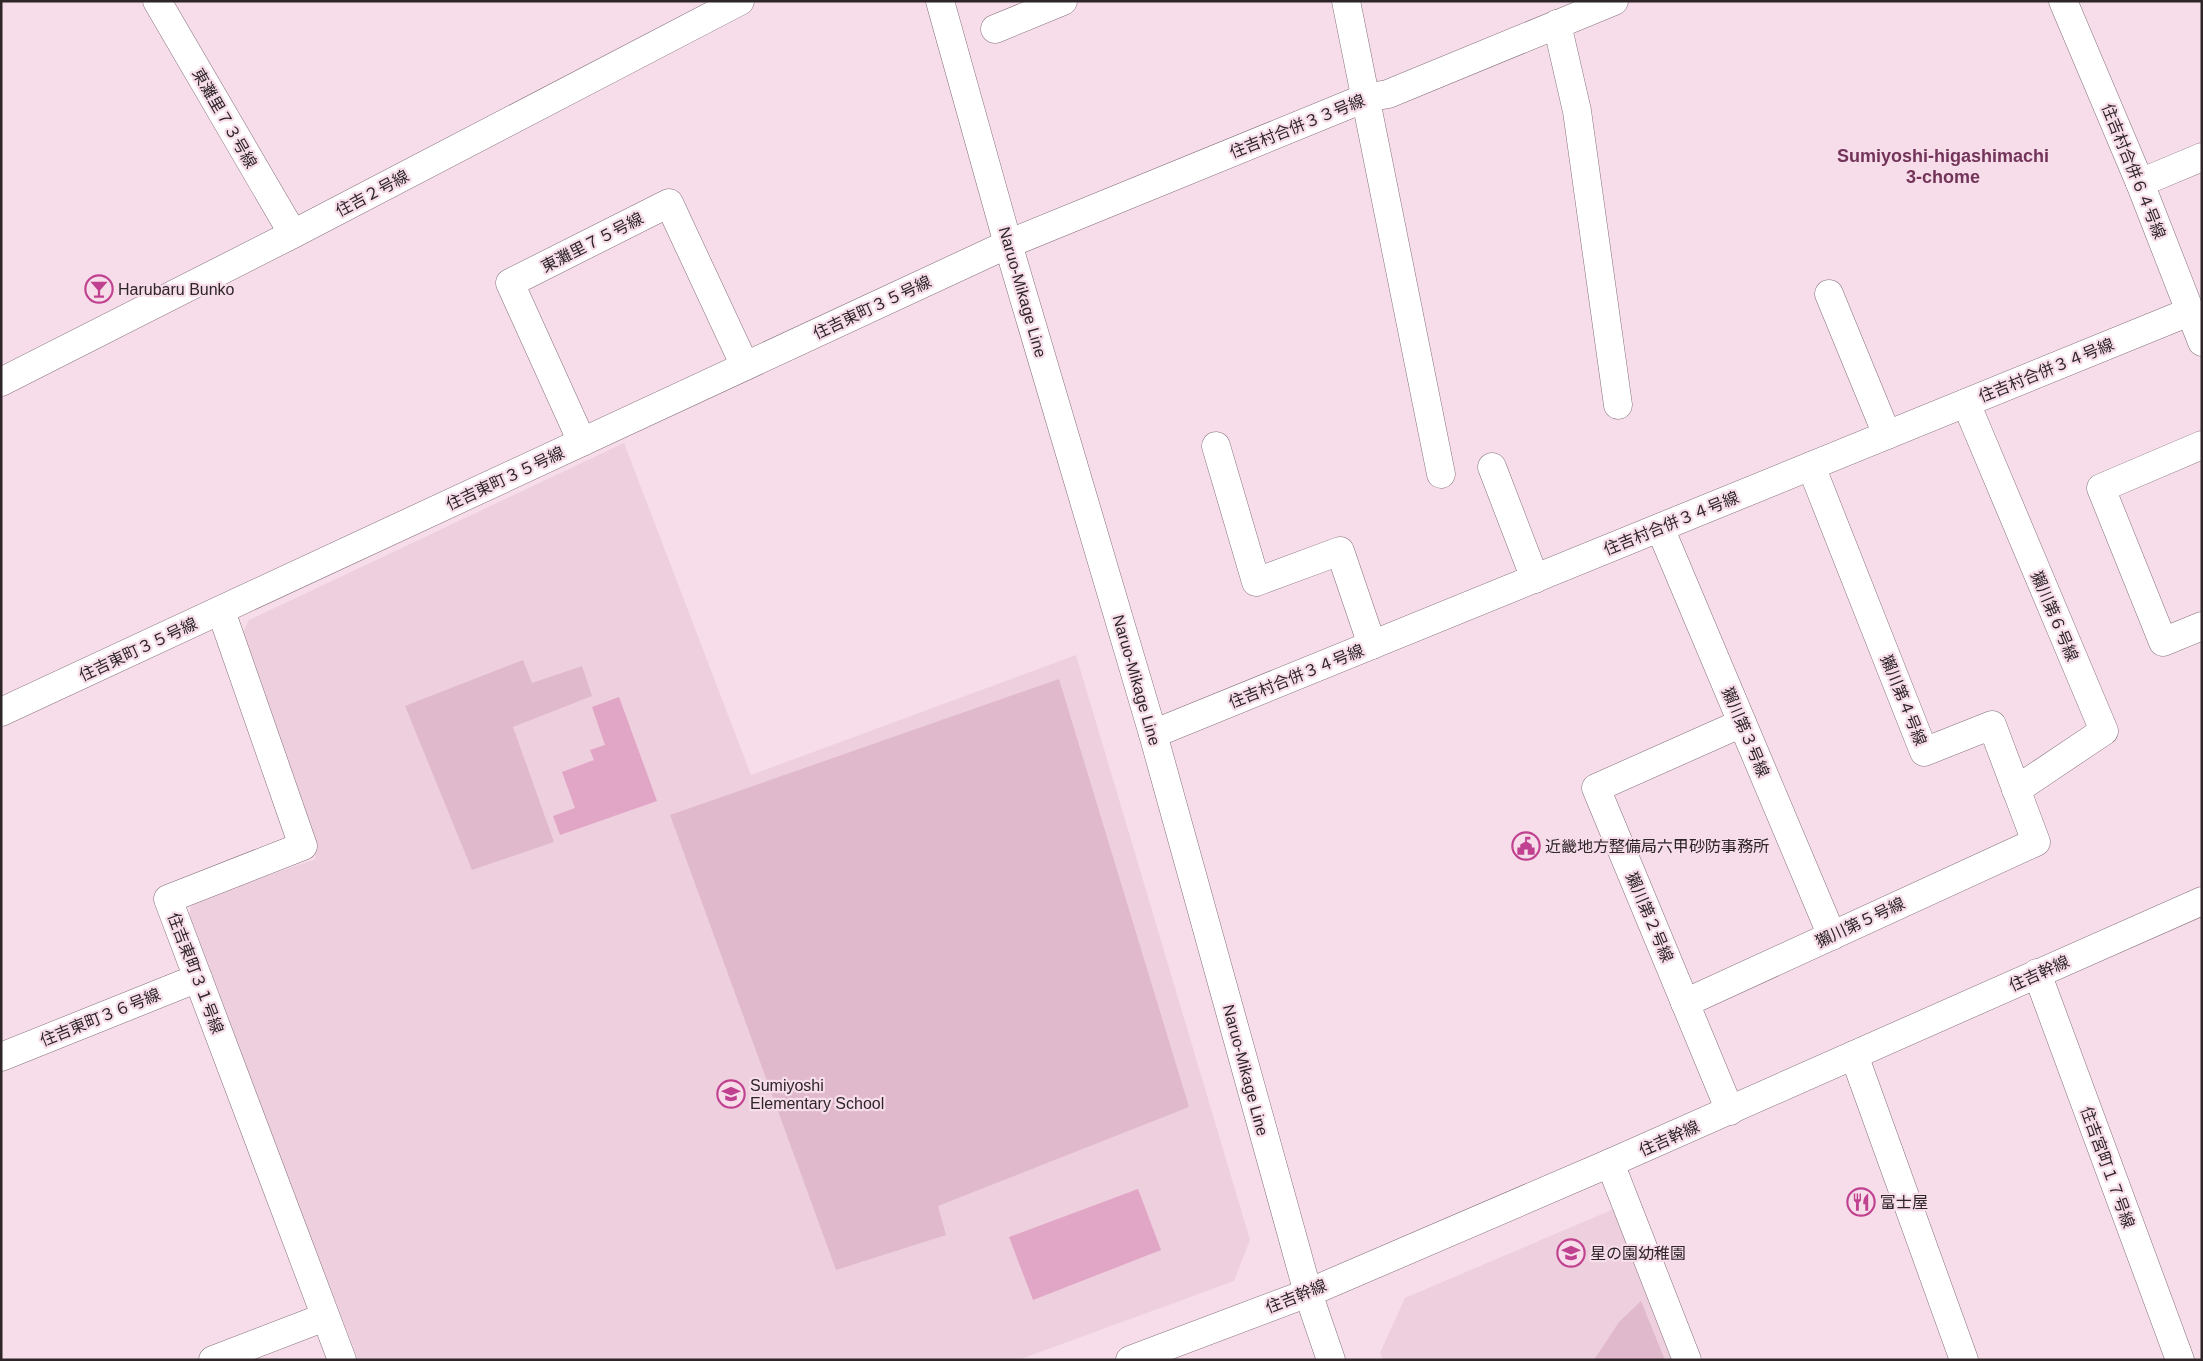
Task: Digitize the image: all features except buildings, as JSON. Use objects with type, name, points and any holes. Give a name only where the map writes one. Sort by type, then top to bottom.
[{"type":"street","name":"東灘里７３号線","points":[[157,1],[293,234]]},
{"type":"street","name":"住吉２号線","points":[[1,382],[293,234],[740,1]]},
{"type":"street","name":"Naruo-Mikage Line","points":[[940,1],[1008,244],[1153,734],[1308,1293],[1331,1360]]},
{"type":"street","points":[[995,29],[1064,1]]},
{"type":"street","points":[[1346,1],[1440,474]]},
{"type":"street","name":"住吉村合併６４号線","points":[[2063,1],[2140,183],[2202,342]]},
{"type":"street","name":"住吉村合併３３号線","points":[[1008,244],[1365,98],[1388,94],[1612,2]]},
{"type":"street","points":[[1557,24],[1577,111],[1618,405]]},
{"type":"street","points":[[2140,183],[2202,157]]},
{"type":"street","name":"東灘里７５号線","points":[[582,442],[510,283],[669,203],[745,366]]},
{"type":"street","name":"住吉東町３５号線","points":[[1,712],[1008,244]]},
{"type":"street","points":[[1829,294],[1887,435]]},
{"type":"street","name":"住吉村合併３４号線","points":[[1153,734],[2189,312]]},
{"type":"street","name":"獺川第６号線","points":[[1966,403],[2104,731],[2016,790]]},
{"type":"street","points":[[2202,445],[2101,488],[2163,642],[2202,626]]},
{"type":"street","points":[[1216,446],[1256,582],[1340,551],[1372,645]]},
{"type":"street","name":"獺川第４号線","points":[[1811,466],[1924,752],[1992,725],[2036,842]]},
{"type":"street","points":[[1492,467],[1535,579]]},
{"type":"street","name":"獺川第３号線","points":[[1660,528],[1832,936]]},
{"type":"street","name":"住吉東町３１号線","points":[[221,611],[303,846],[168,899],[342,1360]]},
{"type":"street","name":"獺川第２号線","points":[[1730,1111],[1596,788],[1742,723]]},
{"type":"street","name":"獺川第５号線","points":[[1685,1003],[2036,842]]},
{"type":"street","name":"住吉幹線","points":[[1130,1360],[1308,1293],[1730,1111],[2202,901]]},
{"type":"street","name":"住吉宮町１７号線","points":[[2037,974],[2180,1360]]},
{"type":"street","name":"住吉東町３６号線","points":[[1,1057],[198,978]]},
{"type":"street","points":[[1854,1055],[1964,1360]]},
{"type":"street","points":[[1610,1163],[1687,1360]]},
{"type":"street","points":[[213,1360],[325,1317]]},
{"type":"shaded area","name":"Sumiyoshi Elementary School","points":[[624,443],[751,775],[1076,655],[1250,1240],[1234,1281],[1018,1360],[358,1360],[188,918],[193,901],[316,859],[243,632],[249,620]]},
{"type":"shaded area","points":[[523,660],[532,683],[582,666],[592,696],[513,727],[554,842],[472,870],[405,706]]},
{"type":"shaded area","points":[[1059,679],[1189,1107],[938,1206],[946,1235],[836,1270],[670,815]]},
{"type":"shaded area","points":[[619,697],[657,801],[560,835],[553,816],[575,808],[562,772],[594,760],[590,750],[605,745],[592,707]]},
{"type":"shaded area","points":[[1138,1189],[1161,1250],[1033,1300],[1009,1237]]},
{"type":"shaded area","name":"星の園幼稚園","points":[[1616,1208],[1672,1360],[1383,1360],[1380,1353],[1405,1298]]},
{"type":"shaded area","points":[[1641,1301],[1665,1360],[1594,1360],[1619,1322]]},
{"type":"place","name":"Harubaru Bunko","points":[[99,289]]},
{"type":"place","name":"近畿地方整備局六甲砂防事務所","points":[[1526,846]]},
{"type":"place","name":"Sumiyoshi Elementary School","points":[[731,1094]]},
{"type":"place","name":"富士屋","points":[[1861,1202]]},
{"type":"place","name":"星の園幼稚園","points":[[1571,1253]]},
{"type":"district","name":"Sumiyoshi-higashimachi 3-chome","points":[[1943,166]]}]
